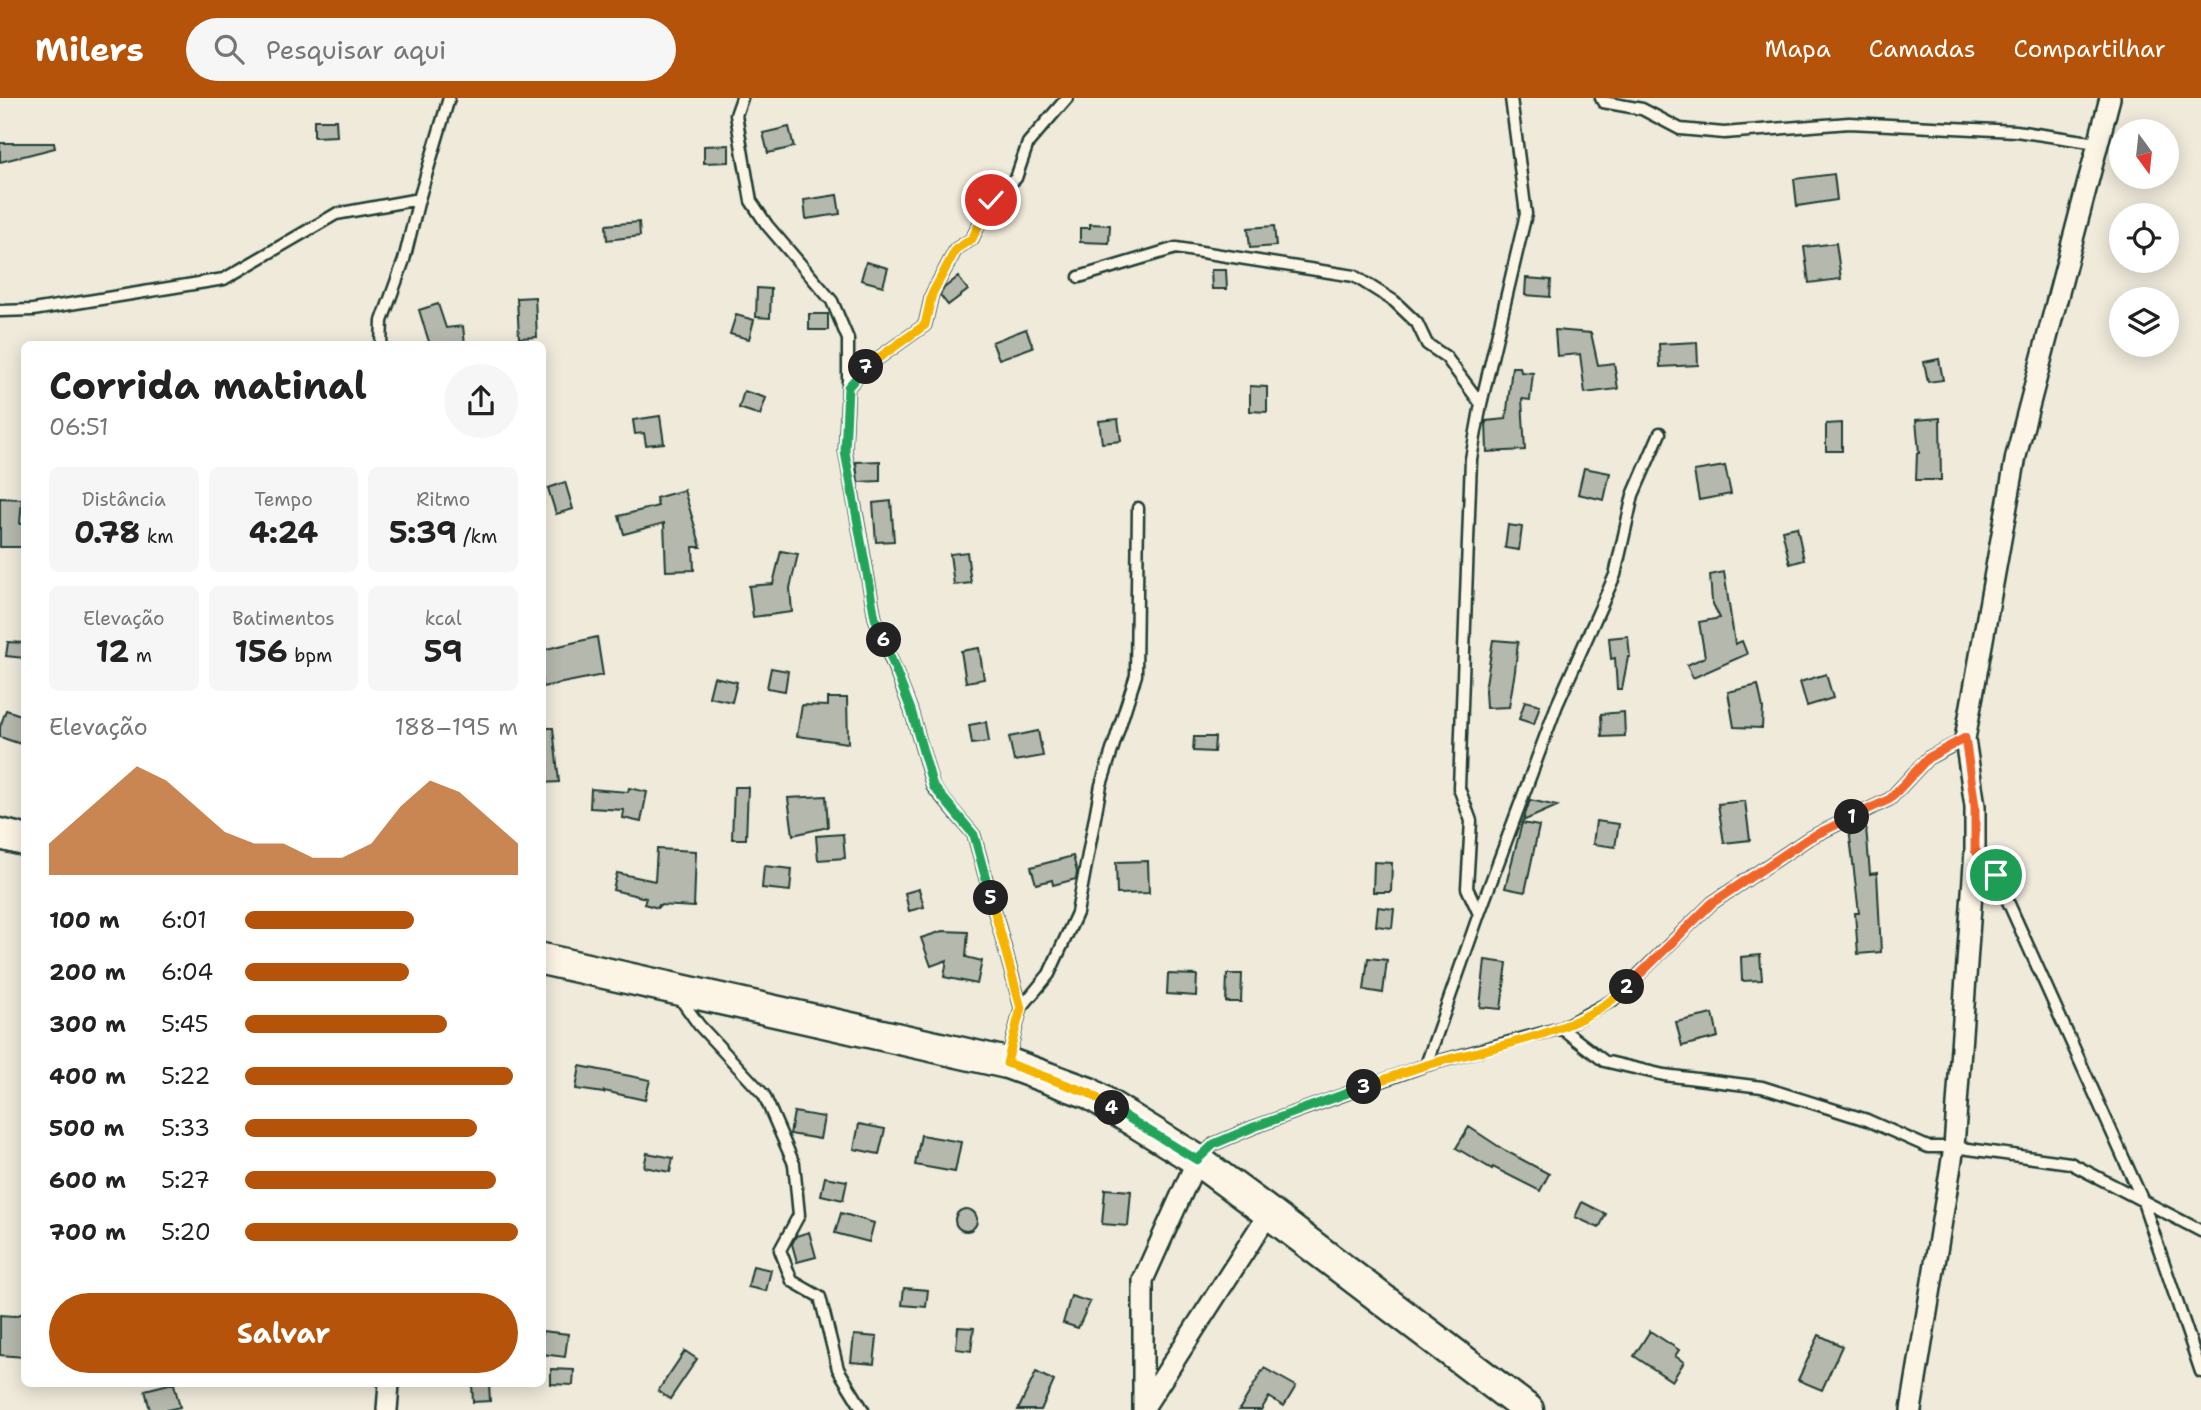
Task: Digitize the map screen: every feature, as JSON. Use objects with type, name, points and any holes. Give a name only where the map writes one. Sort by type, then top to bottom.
[{"type":"main road","points":[[0,834],[21,839]]},
{"type":"main road","points":[[546,960],[1007,1063],[1089,1093],[1197,1160],[1528,1410]]},
{"type":"street","points":[[1911,1410],[1954,1147],[1975,850],[1975,806],[1965,738],[2016,456],[2110,98]]},
{"type":"street","points":[[1143,1410],[1143,1280],[1197,1160]]},
{"type":"street","points":[[1143,1410],[1269,1213]]},
{"type":"street","points":[[387,1410],[389,1387]]},
{"type":"lane","points":[[381,341],[382,321],[404,260],[449,98]]},
{"type":"lane","points":[[742,98],[736,115],[751,201],[767,225],[832,300],[848,339],[845,452],[875,618],[911,710],[933,786],[974,835],[1021,1008]]},
{"type":"lane","points":[[848,387],[866,367],[925,325],[932,294],[956,249],[972,239],[991,200],[1016,178],[1028,143],[1067,98]]},
{"type":"lane","points":[[1479,914],[1467,888],[1471,821],[1459,788],[1471,459],[1481,404],[1526,214],[1511,98]]},
{"type":"lane","points":[[1601,98],[1603,102],[1642,109],[1680,129],[1724,133],[1849,123],[2016,131],[2097,143]]},
{"type":"lane","points":[[0,312],[33,310],[224,279],[336,214],[419,199]]},
{"type":"lane","points":[[1079,277],[1176,248],[1353,276],[1394,301],[1417,323],[1427,344],[1446,357],[1481,404]]},
{"type":"lane","points":[[1426,1065],[1557,705],[1615,575],[1633,495],[1660,433]]},
{"type":"lane","points":[[1007,1063],[1021,1008],[1049,974],[1077,913],[1101,785],[1136,675],[1138,508]]},
{"type":"lane","points":[[1197,1160],[1214,1144],[1254,1127],[1426,1065],[1560,1028],[1613,1000],[1712,903],[1809,838],[1890,799],[1928,758],[1965,738]]},
{"type":"lane","points":[[1975,850],[1996,875],[2142,1199],[2201,1372]]},
{"type":"lane","points":[[673,989],[699,1025],[764,1095],[794,1164],[799,1215],[780,1250],[792,1281],[820,1297],[838,1369],[863,1410]]},
{"type":"lane","points":[[1560,1028],[1604,1061],[1664,1075],[1762,1087],[1867,1120],[1928,1147],[1954,1147],[2070,1163],[2201,1231]]},
{"type":"building","points":[[314,120],[336,120],[337,136],[314,137]]},
{"type":"building","points":[[789,127],[794,147],[768,153],[763,133]]},
{"type":"building","points":[[0,143],[54,143],[55,148],[0,162]]},
{"type":"building","points":[[729,145],[729,162],[704,163],[704,146]]},
{"type":"building","points":[[1834,174],[1837,200],[1797,206],[1794,179]]},
{"type":"building","points":[[837,195],[840,214],[806,219],[804,200]]},
{"type":"building","points":[[639,222],[640,236],[607,240],[606,225]]},
{"type":"building","points":[[1090,224],[1110,225],[1109,243],[1080,242],[1080,228],[1090,228]]},
{"type":"building","points":[[1274,226],[1276,246],[1250,248],[1248,228]]},
{"type":"building","points":[[1836,243],[1841,279],[1809,283],[1804,247]]},
{"type":"building","points":[[866,262],[888,268],[883,286],[861,280]]},
{"type":"building","points":[[1211,270],[1226,270],[1227,289],[1212,289]]},
{"type":"building","points":[[958,277],[968,290],[948,305],[940,295],[944,288]]},
{"type":"building","points":[[1526,278],[1551,280],[1550,297],[1525,295]]},
{"type":"building","points":[[757,288],[771,289],[770,318],[756,317]]},
{"type":"building","points":[[535,297],[537,337],[519,338],[517,298]]},
{"type":"building","points":[[438,304],[446,328],[463,326],[465,341],[429,341],[419,310]]},
{"type":"building","points":[[809,314],[828,314],[828,330],[809,330]]},
{"type":"building","points":[[736,315],[754,320],[749,339],[730,334]]},
{"type":"building","points":[[1026,329],[1033,347],[999,359],[992,342]]},
{"type":"building","points":[[1555,330],[1591,333],[1598,365],[1614,363],[1618,389],[1585,393],[1580,354],[1557,356]]},
{"type":"building","points":[[1697,342],[1698,365],[1660,367],[1659,344]]},
{"type":"building","points":[[1939,359],[1943,380],[1928,382],[1924,362]]},
{"type":"building","points":[[1512,367],[1520,367],[1521,372],[1533,373],[1530,400],[1522,399],[1525,450],[1487,452],[1486,421],[1506,419]]},
{"type":"building","points":[[1250,386],[1267,387],[1267,412],[1250,411]]},
{"type":"building","points":[[744,391],[766,398],[760,415],[739,408]]},
{"type":"building","points":[[660,416],[664,443],[646,445],[644,433],[635,434],[633,420]]},
{"type":"building","points":[[1940,418],[1941,480],[1916,480],[1919,453],[1916,420]]},
{"type":"building","points":[[1118,419],[1121,441],[1102,443],[1099,421]]},
{"type":"building","points":[[1842,423],[1842,451],[1826,451],[1826,424]]},
{"type":"building","points":[[880,461],[880,481],[858,482],[856,462]]},
{"type":"building","points":[[1725,466],[1731,494],[1699,500],[1694,471]]},
{"type":"building","points":[[1584,468],[1610,473],[1604,500],[1578,494]]},
{"type":"building","points":[[565,482],[573,509],[556,514],[548,488]]},
{"type":"building","points":[[684,490],[701,547],[693,547],[694,570],[666,571],[664,523],[624,534],[619,516],[658,506],[656,498]]},
{"type":"building","points":[[0,498],[21,499],[21,547],[0,547]]},
{"type":"building","points":[[891,501],[894,541],[876,542],[873,503]]},
{"type":"building","points":[[1508,525],[1522,527],[1519,550],[1505,548]]},
{"type":"building","points":[[1797,527],[1804,560],[1790,564],[1782,530]]},
{"type":"building","points":[[781,551],[798,554],[790,588],[792,612],[753,617],[749,586],[773,584]]},
{"type":"building","points":[[967,552],[971,583],[954,585],[950,554]]},
{"type":"building","points":[[1724,572],[1735,644],[1742,641],[1747,654],[1693,678],[1687,665],[1705,657],[1699,622],[1720,618],[1712,602],[1710,575]]},
{"type":"building","points":[[1628,636],[1630,657],[1622,689],[1617,689],[1615,658],[1611,659],[1609,638]]},
{"type":"building","points":[[597,637],[603,675],[546,686],[546,649]]},
{"type":"building","points":[[1493,640],[1518,642],[1509,707],[1486,708],[1485,690]]},
{"type":"building","points":[[8,642],[21,643],[21,658],[6,656]]},
{"type":"building","points":[[979,648],[984,679],[966,682],[961,651]]},
{"type":"building","points":[[771,668],[788,671],[785,691],[767,688]]},
{"type":"building","points":[[1826,674],[1833,698],[1807,706],[1800,682]]},
{"type":"building","points":[[714,677],[737,682],[732,702],[709,697]]},
{"type":"building","points":[[1758,685],[1763,708],[1762,728],[1734,727],[1728,692]]},
{"type":"building","points":[[828,698],[847,698],[848,743],[797,736],[802,705],[828,706]]},
{"type":"building","points":[[1525,701],[1540,705],[1534,724],[1519,719]]},
{"type":"building","points":[[6,710],[21,715],[21,744],[0,737],[0,727]]},
{"type":"building","points":[[1624,712],[1625,736],[1602,737],[1601,714]]},
{"type":"building","points":[[986,722],[989,742],[972,744],[969,725]]},
{"type":"building","points":[[546,728],[553,728],[559,782],[546,783]]},
{"type":"building","points":[[1038,731],[1043,756],[1014,761],[1009,737]]},
{"type":"building","points":[[1194,737],[1215,737],[1214,752],[1193,751]]},
{"type":"building","points":[[734,787],[748,787],[746,839],[732,839]]},
{"type":"building","points":[[629,788],[647,792],[641,822],[623,818],[624,810],[590,808],[591,789],[628,792]]},
{"type":"building","points":[[826,796],[828,827],[793,835],[788,798]]},
{"type":"building","points":[[1530,800],[1557,806],[1523,821]]},
{"type":"building","points":[[1745,801],[1750,840],[1724,843],[1718,804]]},
{"type":"building","points":[[1596,821],[1619,824],[1615,847],[1593,844]]},
{"type":"building","points":[[1522,823],[1539,826],[1525,892],[1505,888]]},
{"type":"building","points":[[1866,827],[1870,874],[1877,873],[1881,952],[1858,954],[1855,913],[1859,913],[1849,829]]},
{"type":"building","points":[[843,834],[845,858],[818,860],[816,836]]},
{"type":"building","points":[[657,849],[696,851],[694,907],[659,905],[658,908],[644,904],[646,898],[613,890],[617,873],[655,881]]},
{"type":"building","points":[[1073,856],[1076,879],[1053,885],[1052,880],[1036,884],[1031,867]]},
{"type":"building","points":[[1148,861],[1149,893],[1117,894],[1116,862]]},
{"type":"building","points":[[1374,862],[1392,863],[1391,892],[1373,892]]},
{"type":"building","points":[[764,866],[792,869],[790,891],[762,888]]},
{"type":"building","points":[[919,889],[924,907],[909,911],[905,893]]},
{"type":"building","points":[[1378,907],[1394,909],[1392,928],[1376,926]]},
{"type":"building","points":[[943,931],[968,932],[966,957],[982,961],[977,984],[944,977],[947,960],[931,966],[921,938]]},
{"type":"building","points":[[1760,955],[1762,980],[1742,981],[1741,957]]},
{"type":"building","points":[[1368,958],[1387,960],[1383,993],[1364,990]]},
{"type":"building","points":[[1485,960],[1507,963],[1501,1009],[1480,1007]]},
{"type":"building","points":[[1168,974],[1197,975],[1196,996],[1167,994]]},
{"type":"building","points":[[1227,974],[1242,974],[1241,1002],[1226,1002]]},
{"type":"building","points":[[1713,1014],[1718,1037],[1682,1046],[1676,1022]]},
{"type":"building","points":[[580,1066],[650,1080],[645,1100],[604,1091],[576,1089]]},
{"type":"building","points":[[794,1112],[824,1117],[820,1139],[790,1134]]},
{"type":"building","points":[[859,1124],[885,1129],[879,1154],[854,1149]]},
{"type":"building","points":[[1469,1127],[1504,1150],[1549,1174],[1540,1191],[1493,1167],[1492,1169],[1456,1148]]},
{"type":"building","points":[[921,1135],[961,1142],[955,1172],[915,1165]]},
{"type":"building","points":[[647,1153],[673,1158],[670,1172],[644,1167]]},
{"type":"building","points":[[825,1177],[847,1181],[843,1200],[821,1195]]},
{"type":"building","points":[[1105,1189],[1131,1191],[1128,1226],[1102,1224]]},
{"type":"building","points":[[1582,1202],[1606,1214],[1599,1228],[1575,1217]]},
{"type":"building","points":[[966,1209],[974,1212],[977,1220],[974,1228],[966,1231],[958,1228],[955,1220],[958,1212]]},
{"type":"building","points":[[841,1213],[874,1223],[869,1242],[835,1233]]},
{"type":"building","points":[[809,1232],[816,1257],[797,1262],[792,1244],[796,1236]]},
{"type":"building","points":[[753,1266],[771,1270],[766,1291],[748,1287]]},
{"type":"building","points":[[904,1288],[928,1290],[926,1307],[902,1305]]},
{"type":"building","points":[[1071,1296],[1090,1302],[1078,1328],[1063,1323]]},
{"type":"building","points":[[21,1314],[21,1357],[0,1355],[0,1315]]},
{"type":"building","points":[[958,1327],[974,1328],[971,1351],[956,1349]]},
{"type":"building","points":[[546,1331],[568,1334],[565,1357],[546,1355]]},
{"type":"building","points":[[1650,1331],[1679,1350],[1675,1356],[1684,1362],[1672,1381],[1634,1356]]},
{"type":"building","points":[[854,1335],[877,1337],[874,1364],[851,1362]]},
{"type":"building","points":[[1819,1335],[1842,1346],[1822,1390],[1798,1380]]},
{"type":"building","points":[[685,1351],[697,1359],[670,1399],[658,1391]]},
{"type":"building","points":[[1264,1368],[1296,1386],[1284,1406],[1269,1397],[1261,1410],[1239,1410]]},
{"type":"building","points":[[551,1369],[574,1370],[573,1385],[551,1384]]},
{"type":"building","points":[[1036,1372],[1054,1381],[1041,1410],[1018,1410]]},
{"type":"building","points":[[175,1387],[180,1407],[150,1410],[145,1390]]},
{"type":"building","points":[[472,1387],[489,1387],[490,1401],[473,1402]]},
{"type":"route","points":[[991,200],[972,239],[956,249],[932,294],[925,325],[866,367],[848,387],[845,452],[875,618],[911,710],[933,786],[974,835],[1021,1008],[1007,1063],[1089,1093],[1197,1160],[1214,1144],[1254,1127],[1426,1065],[1560,1028],[1613,1000],[1712,903],[1809,838],[1890,799],[1928,758],[1965,738],[1975,806],[1975,850],[1996,875]]}]
